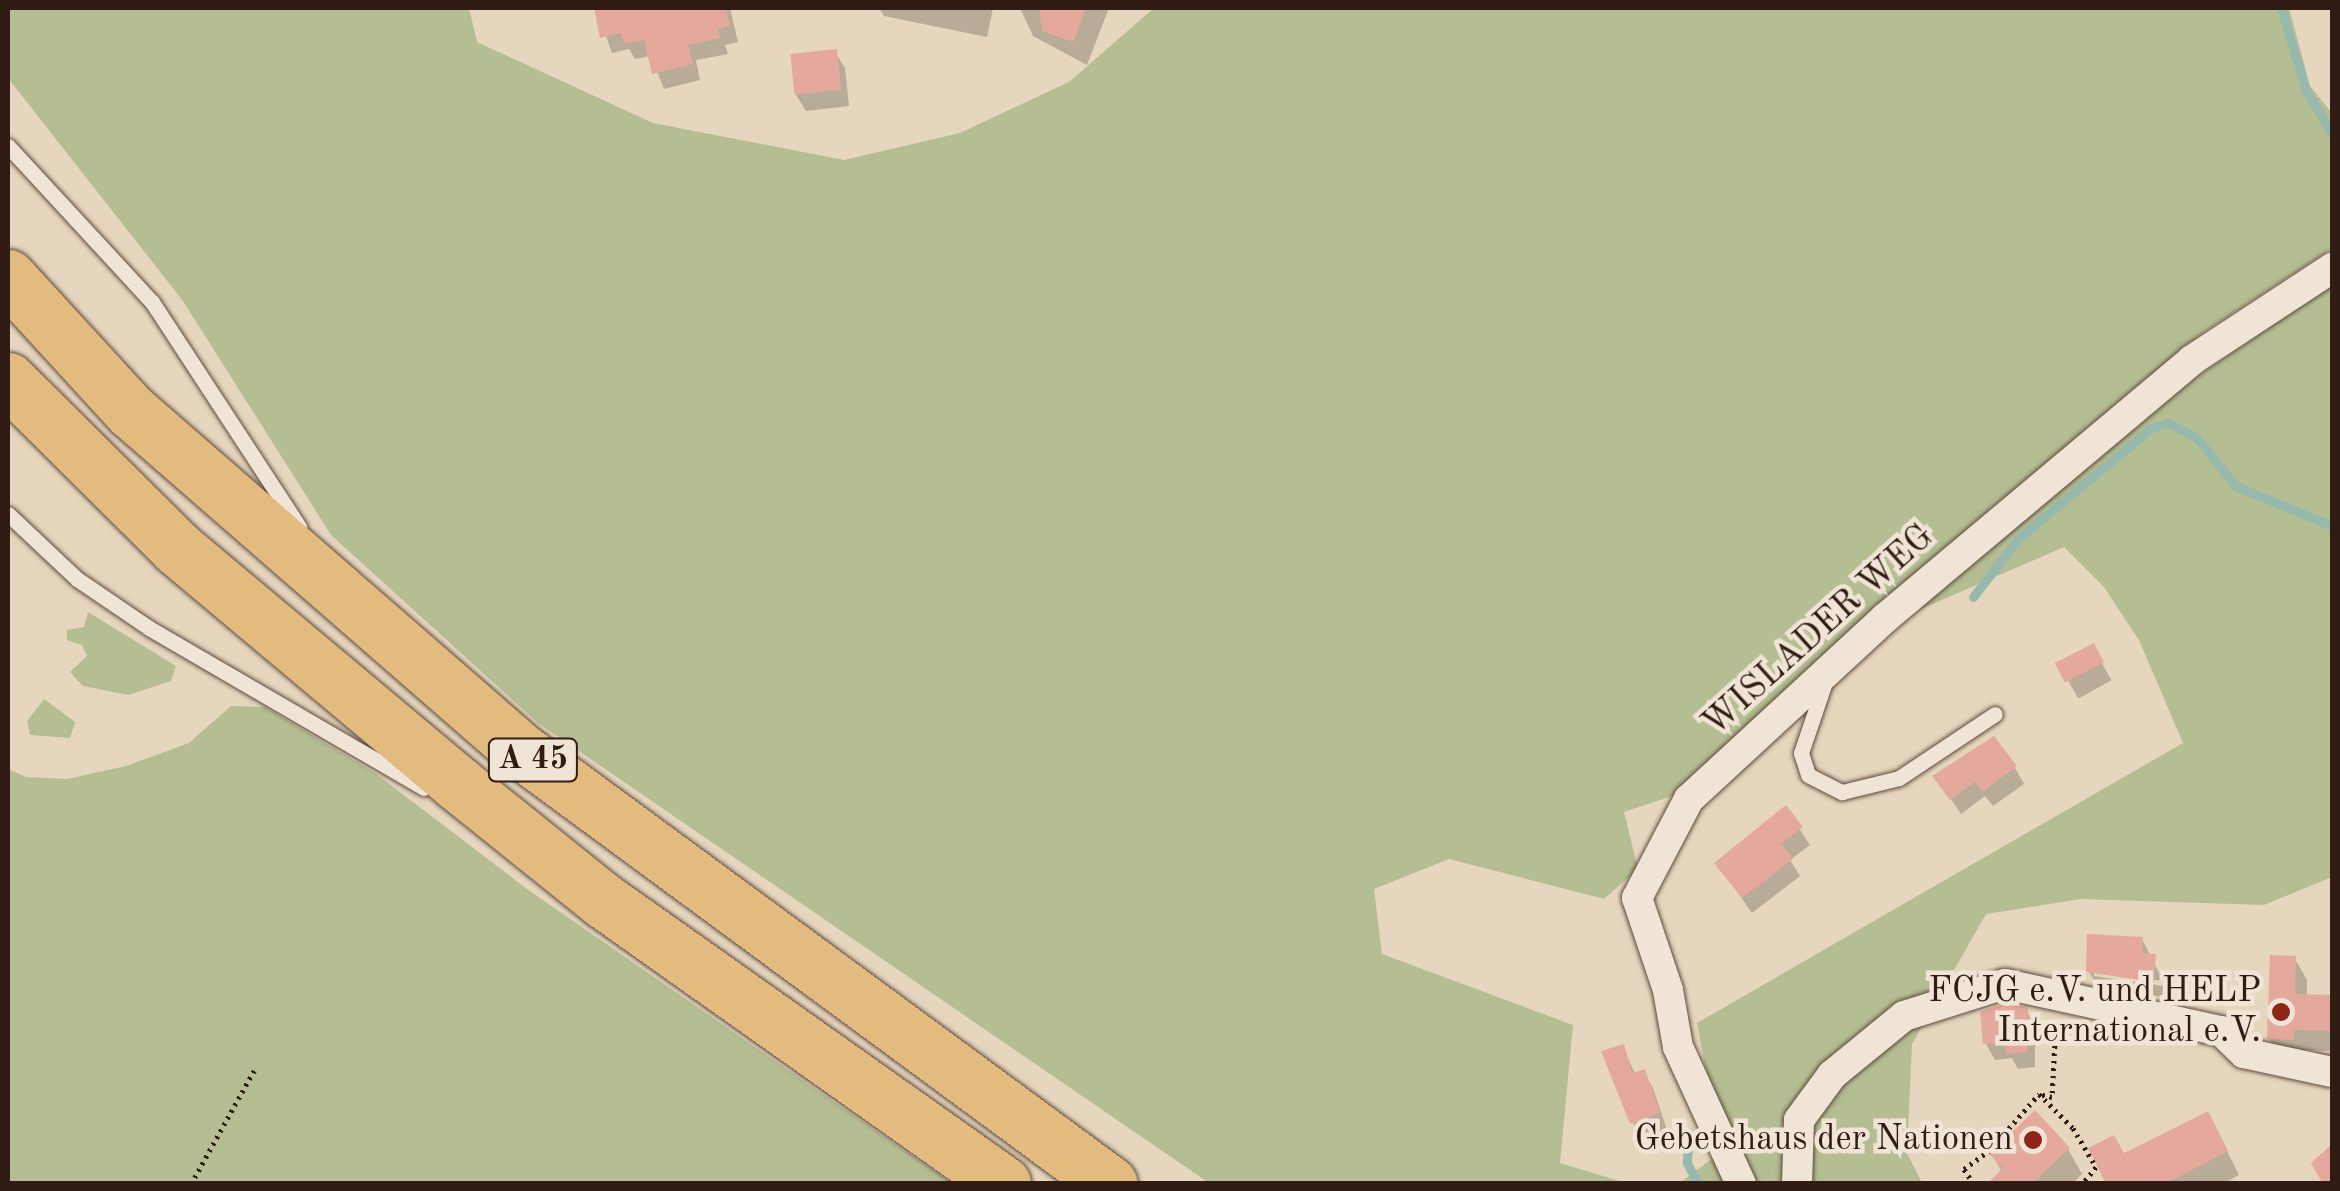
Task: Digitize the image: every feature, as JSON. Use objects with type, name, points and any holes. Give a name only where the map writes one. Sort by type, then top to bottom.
[{"type":"highway","name":"A 45","points":[[8,276],[132,411],[520,750],[1110,1184]]},
{"type":"highway","name":"A 45","points":[[8,380],[177,548],[296,652],[604,900],[1003,1184]]},
{"type":"street","name":"WISLADER WEG","points":[[1741,1184],[1678,1047],[1668,990],[1637,898],[1688,799],[1831,668],[2192,360],[2332,268]]},
{"type":"street","points":[[1796,1184],[1799,1120],[1832,1075],[1904,1016],[2005,984],[2221,1032],[2244,1053],[2332,1072]]},
{"type":"lane","points":[[8,146],[152,302],[310,539]]},
{"type":"lane","points":[[8,514],[77,580],[150,628],[444,801]]},
{"type":"lane","points":[[323,552],[520,750]]},
{"type":"lane","points":[[1831,668],[1801,753],[1808,775],[1842,792],[1898,778],[1994,714]]},
{"type":"lane","points":[[460,811],[604,900]]},
{"type":"path","points":[[2039,1094],[2052,1097],[2058,994]]},
{"type":"path","points":[[191,1184],[255,1068]]},
{"type":"path","points":[[1974,1184],[1964,1168],[1990,1150],[2039,1094]]},
{"type":"path","points":[[2039,1094],[2072,1128],[2096,1167],[2082,1184]]},
{"type":"green space","points":[[8,8],[469,8],[477,42],[653,123],[844,160],[960,133],[1069,82],[1154,8],[2289,8],[2310,86],[2332,113],[2332,248],[2205,331],[1878,610],[1684,792],[1624,812],[1638,869],[1604,899],[1449,859],[1374,889],[1382,954],[1573,1025],[1560,1163],[1626,1183],[1209,1183],[538,723],[331,535],[183,301],[8,78]]},
{"type":"green space","points":[[2332,283],[2332,877],[2264,905],[2081,899],[1986,914],[1912,1044],[1907,1153],[1922,1183],[1678,1184],[1721,1152],[1697,1023],[2183,743],[2139,640],[2104,587],[2064,547],[1889,623],[2129,424]]},
{"type":"green space","points":[[88,612],[176,666],[171,681],[128,695],[83,686],[70,672],[87,656],[82,645],[67,640],[67,630],[84,627]]},
{"type":"green space","points":[[44,699],[75,722],[70,738],[30,735],[27,721]]},
{"type":"green space","points":[[231,706],[265,707],[375,773],[527,889],[951,1183],[8,1183],[8,769],[26,777],[67,779],[126,766],[189,743]]},
{"type":"building","points":[[594,8],[726,8],[730,26],[718,29],[720,38],[688,45],[693,64],[652,74],[644,40],[624,44],[621,33],[600,38]]},
{"type":"building","points":[[1039,8],[1086,8],[1073,42],[1042,31]]},
{"type":"building","points":[[837,49],[841,90],[795,95],[790,54]]},
{"type":"building","points":[[2094,643],[2104,663],[2065,683],[2055,663]]},
{"type":"building","points":[[1994,736],[2017,766],[1982,792],[1975,782],[1950,800],[1932,776]]},
{"type":"building","points":[[1786,805],[1803,827],[1781,844],[1793,859],[1742,898],[1714,863]]},
{"type":"building","points":[[2087,934],[2143,937],[2143,953],[2156,954],[2154,982],[2086,972]]},
{"type":"building","name":"FCJG e.V. und HELP International e.V.","points":[[2270,955],[2296,956],[2295,994],[2332,995],[2332,1031],[2294,1030],[2294,1040],[2267,1039]]},
{"type":"building","points":[[2006,1003],[2028,1008],[2027,1052],[2006,1054],[2005,1043],[1983,1044],[1980,1012]]},
{"type":"building","points":[[1624,1044],[1632,1073],[1645,1069],[1660,1113],[1630,1124],[1601,1051]]},
{"type":"building","name":"Gebetshaus der Nationen","points":[[2035,1110],[2070,1148],[2032,1184],[1987,1184],[2003,1168],[1989,1154]]},
{"type":"building","points":[[2208,1111],[2228,1151],[2165,1184],[2106,1184],[2088,1148],[2114,1135],[2124,1153]]},
{"type":"building","points":[[2332,1144],[2332,1184],[2323,1184],[2311,1163]]},
{"type":"waterway","points":[[2281,8],[2306,91],[2332,133]]},
{"type":"waterway","points":[[1973,597],[2018,539],[2151,428],[2168,423],[2196,437],[2236,486],[2332,526]]},
{"type":"waterway","points":[[1689,1132],[1687,1163],[1698,1184]]},
{"type":"place","name":"FCJG e.V. und HELP International e.V.","points":[[2281,1012]]},
{"type":"place","name":"Gebetshaus der Nationen","points":[[2033,1140]]}]
